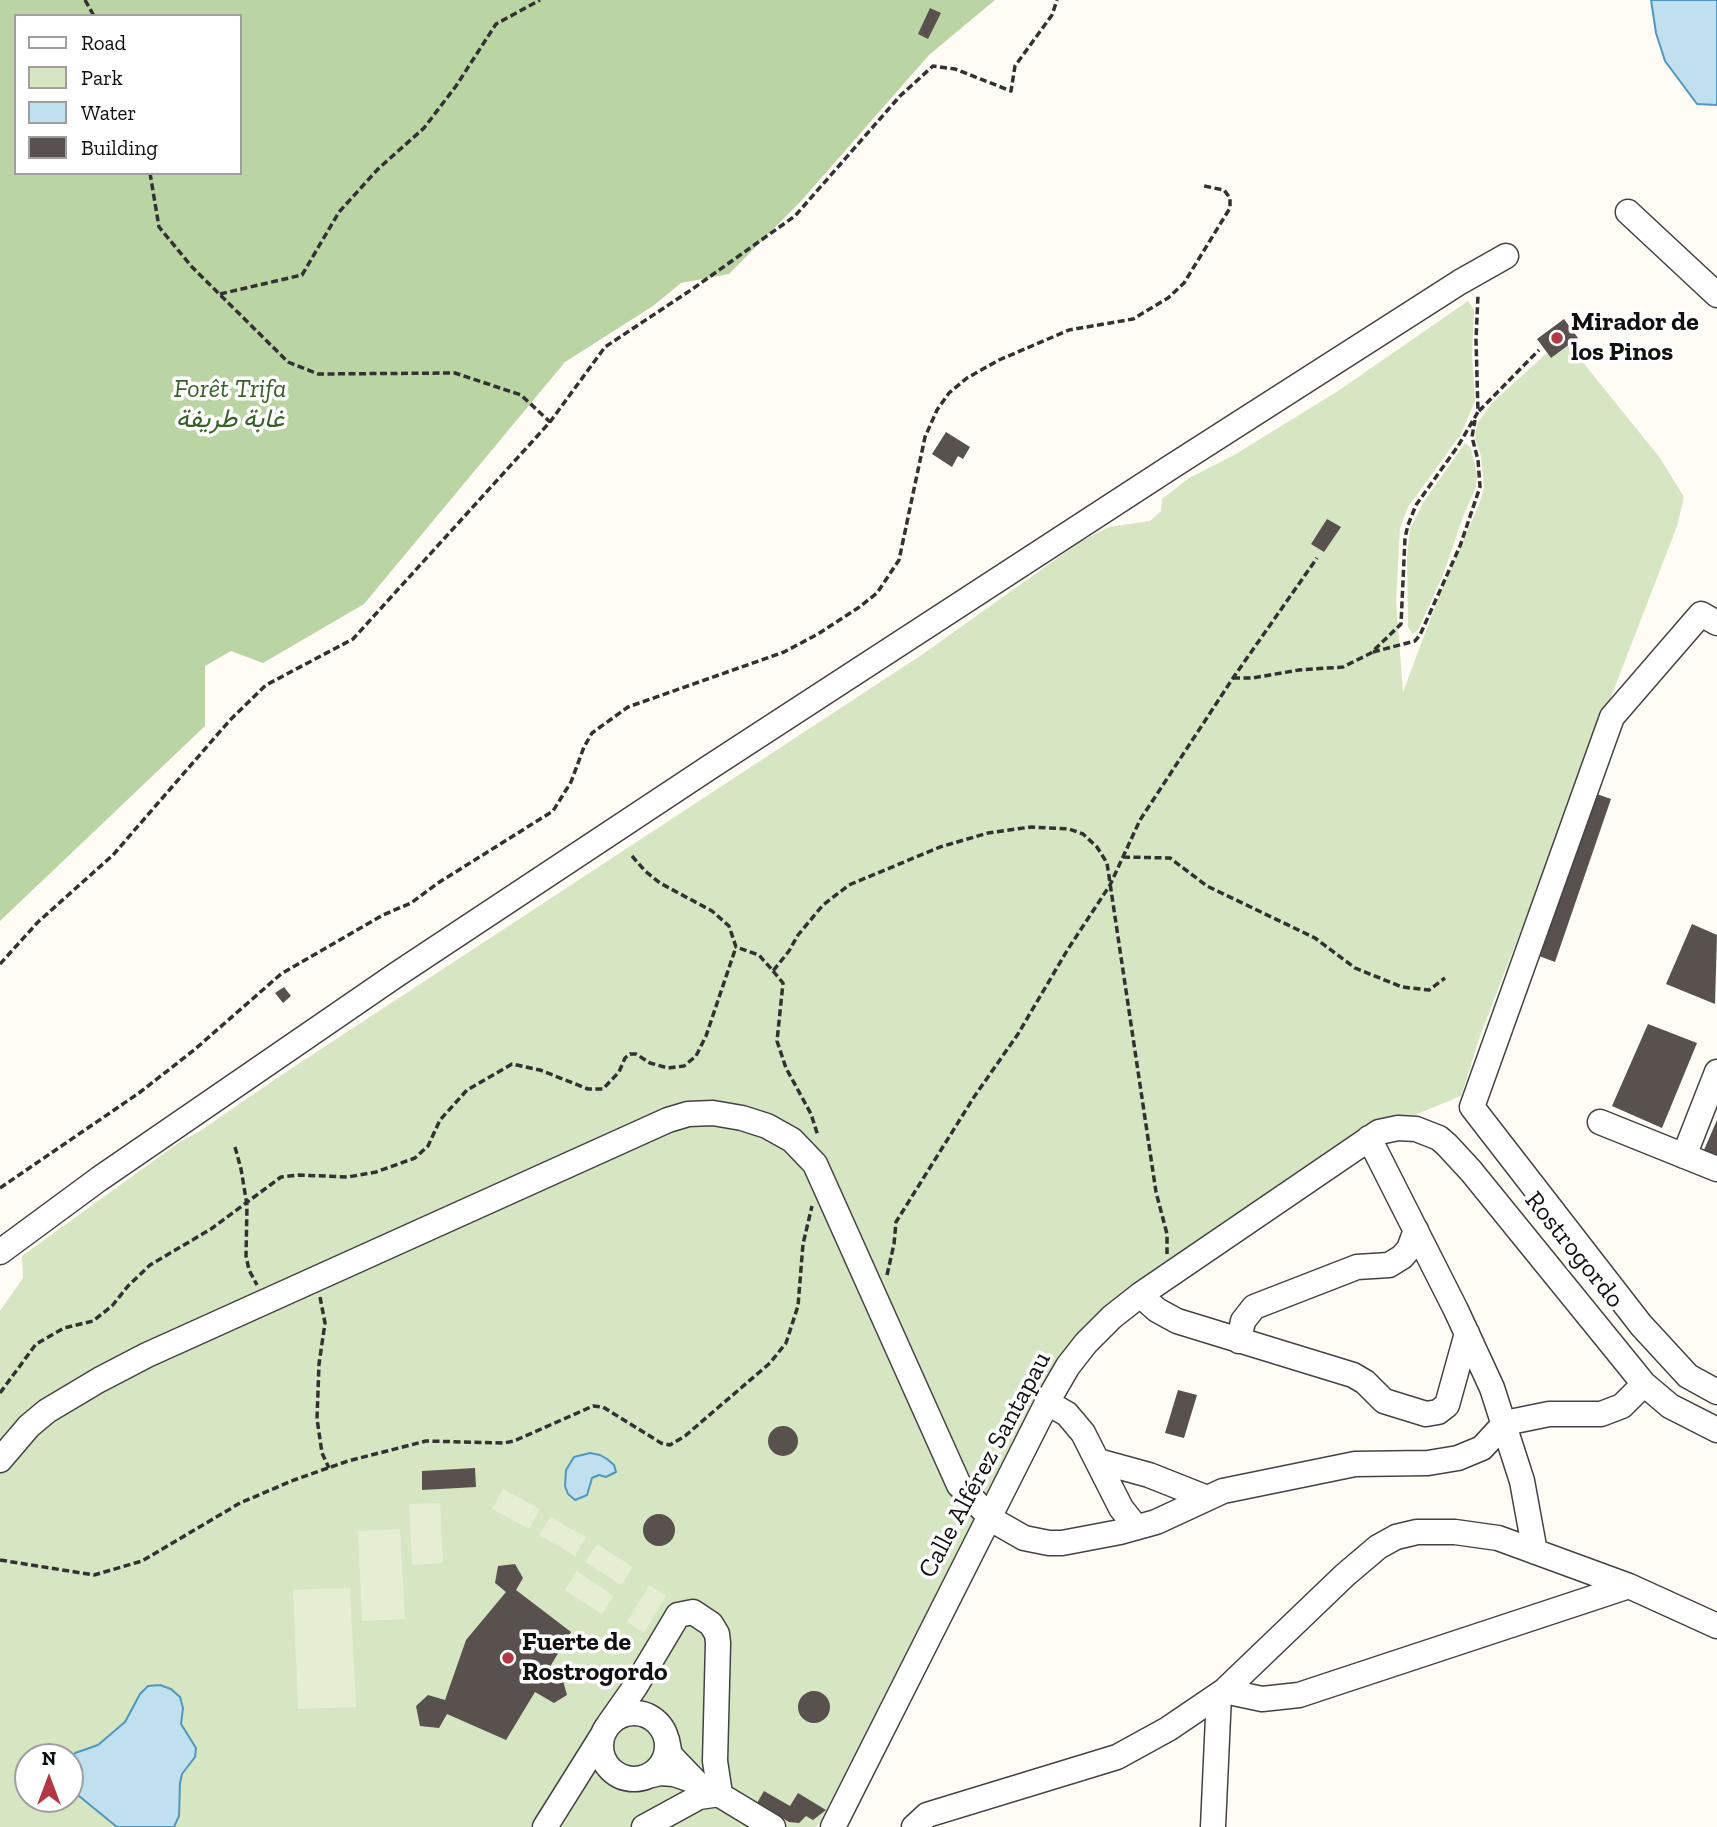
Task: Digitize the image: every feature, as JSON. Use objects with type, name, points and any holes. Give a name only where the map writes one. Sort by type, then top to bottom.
[{"type":"street","points":[[1628,212],[1717,295]]},
{"type":"street","points":[[0,1252],[99,1179],[373,991],[698,775],[1182,460],[1506,256]]},
{"type":"street","points":[[1717,623],[1701,614],[1612,717],[1472,1107],[1641,1325],[1688,1376],[1717,1392]]},
{"type":"street","points":[[1684,1156],[1717,1072]]},
{"type":"street","points":[[0,1460],[29,1426],[72,1395],[147,1355],[668,1120],[688,1114],[713,1113],[766,1126],[792,1140],[816,1164],[959,1485],[990,1517],[1012,1533],[1049,1543],[1062,1543],[1156,1522],[1223,1491],[1355,1464],[1413,1464],[1451,1460],[1482,1448],[1506,1423],[1549,1414],[1601,1414],[1622,1406],[1644,1384]]},
{"type":"street","points":[[1600,1122],[1717,1169]]},
{"type":"street","name":"Rostrogordo","points":[[1374,1135],[1398,1128],[1416,1129],[1439,1138],[1471,1171],[1644,1384],[1670,1406],[1717,1430]]},
{"type":"street","points":[[1374,1135],[1506,1423],[1522,1480],[1535,1552]]},
{"type":"street","name":"Calle Alférez Santapau","points":[[833,1827],[1068,1366],[1112,1317],[1140,1295],[1374,1135]]},
{"type":"street","points":[[1239,1341],[1243,1321],[1254,1307],[1357,1267],[1389,1265],[1409,1249],[1416,1230]]},
{"type":"street","points":[[1140,1295],[1167,1316],[1353,1375],[1365,1381],[1384,1401],[1426,1414],[1432,1414],[1447,1405],[1467,1333]]},
{"type":"street","points":[[1048,1403],[1075,1422],[1121,1508],[1136,1527]]},
{"type":"street","points":[[1098,1461],[1149,1475],[1208,1498]]},
{"type":"street","points":[[914,1827],[927,1815],[1117,1757],[1168,1729],[1222,1693],[1345,1575],[1378,1547],[1396,1537],[1417,1532],[1455,1532],[1498,1538],[1629,1586],[1717,1626]]},
{"type":"street","points":[[1222,1693],[1262,1699],[1299,1695],[1629,1586]]},
{"type":"street","points":[[545,1827],[678,1615],[693,1612],[711,1624],[717,1634],[715,1761],[720,1794]]},
{"type":"street","points":[[635,1687],[636,1702],[662,1728],[670,1755],[695,1781]]},
{"type":"street","points":[[1213,1827],[1222,1693]]},
{"type":"street","points":[[650,1716],[633,1713],[618,1716],[606,1730],[601,1751],[606,1763],[617,1774],[633,1779],[660,1773],[674,1774],[695,1781],[773,1827]]},
{"type":"street","points":[[648,1776],[660,1766],[667,1752],[667,1740]]},
{"type":"street","points":[[644,1827],[699,1797],[720,1794]]},
{"type":"path","points":[[220,293],[302,275],[339,212],[378,169],[424,128],[456,86],[496,24],[540,0]]},
{"type":"path","points":[[0,964],[38,922],[113,855],[230,720],[266,685],[353,639],[550,422],[605,347],[795,216],[900,96],[933,66],[955,69],[1011,91],[1015,66],[1052,15],[1057,0]]},
{"type":"path","points":[[150,175],[159,227],[192,267],[288,362],[318,374],[455,373],[521,396],[550,422]]},
{"type":"path","points":[[0,1188],[139,1093],[194,1050],[281,974],[383,915],[411,903],[552,811],[571,782],[592,733],[628,707],[784,652],[818,634],[877,593],[900,559],[925,437],[937,410],[949,393],[967,378],[999,360],[1069,330],[1133,319],[1168,298],[1184,283],[1230,208],[1230,198],[1224,190],[1204,186]]},
{"type":"path","points":[[1478,412],[1476,340],[1479,272]]},
{"type":"path","points":[[1371,653],[1401,624],[1405,538],[1416,505],[1478,412],[1539,350]]},
{"type":"path","points":[[1233,678],[1343,667],[1371,653],[1415,641],[1460,546],[1480,487],[1478,460],[1472,437],[1475,418]]},
{"type":"path","points":[[874,1290],[881,1285],[889,1271],[896,1222],[974,1097],[1018,1034],[1110,884],[1140,820],[1233,678],[1317,558]]},
{"type":"path","points":[[773,971],[789,951],[797,935],[823,905],[849,885],[940,847],[988,833],[1031,827],[1083,834],[1097,847],[1107,863],[1156,1192],[1167,1234],[1167,1277]]},
{"type":"path","points":[[0,1393],[36,1344],[64,1328],[93,1321],[112,1306],[150,1265],[247,1205],[281,1177],[348,1177],[376,1172],[415,1158],[428,1146],[440,1120],[467,1090],[512,1064],[540,1070],[588,1089],[603,1089],[619,1072],[625,1058],[630,1054],[668,1068],[684,1066],[696,1056],[706,1036],[736,947],[729,926],[712,911],[660,883],[645,872],[632,856]]},
{"type":"path","points":[[1123,857],[1170,858],[1207,886],[1315,938],[1355,968],[1402,987],[1429,990],[1445,978]]},
{"type":"path","points":[[736,947],[759,956],[783,983],[777,1041],[786,1068],[811,1114],[819,1141]]},
{"type":"path","points":[[235,1147],[247,1205],[246,1256],[249,1270],[259,1289],[259,1304]]},
{"type":"path","points":[[0,1560],[94,1574],[142,1561],[240,1503],[328,1468],[426,1441],[514,1441],[593,1406],[604,1407],[661,1443],[670,1444],[685,1436],[770,1363],[786,1343],[798,1306],[807,1222],[825,1183]]},
{"type":"path","points":[[316,1278],[325,1323],[319,1364],[317,1419],[322,1453],[328,1468]]},
{"type":"green space","name":"Forêt Trifa غابة طريفة","points":[[0,0],[995,0],[929,55],[801,201],[729,274],[681,283],[653,306],[565,362],[364,604],[263,663],[231,651],[205,666],[205,726],[0,921]]},
{"type":"green space","points":[[1468,301],[1474,310],[1472,355],[1475,401],[1461,434],[1408,507],[1400,528],[1396,601],[1403,692],[1438,599],[1480,502],[1484,487],[1481,457],[1475,438],[1477,424],[1492,403],[1547,353],[1551,358],[1578,338],[1581,360],[1660,458],[1684,497],[1677,526],[1480,1036],[1461,1096],[1400,1121],[1107,1309],[833,1808],[816,1827],[0,1827],[0,1311],[23,1278],[22,1256],[181,1141],[923,654],[1080,542],[1109,527],[1150,521],[1161,511],[1162,499],[1189,478],[1236,454],[1338,391]]},
{"type":"green space","points":[[1465,443],[1471,448],[1477,475],[1476,487],[1443,575],[1418,630],[1413,634],[1408,627],[1407,556],[1410,529],[1423,503]]},
{"type":"green space","points":[[503,1489],[540,1509],[529,1529],[492,1509]]},
{"type":"green space","points":[[440,1503],[443,1563],[412,1565],[409,1504]]},
{"type":"green space","points":[[550,1517],[586,1537],[575,1556],[539,1535]]},
{"type":"green space","points":[[400,1529],[405,1619],[362,1621],[358,1531]]},
{"type":"green space","points":[[597,1544],[633,1567],[621,1585],[585,1562]]},
{"type":"green space","points":[[577,1571],[614,1596],[602,1614],[565,1590]]},
{"type":"green space","points":[[649,1585],[666,1596],[644,1633],[627,1622]]},
{"type":"green space","points":[[350,1588],[356,1707],[298,1709],[293,1590]]},
{"type":"water","points":[[1651,0],[1717,0],[1717,105],[1697,104],[1665,61],[1656,33]]},
{"type":"water","points":[[590,1453],[607,1459],[614,1465],[616,1472],[606,1477],[599,1475],[592,1478],[587,1495],[575,1500],[568,1494],[565,1486],[566,1470],[574,1457]]},
{"type":"water","points":[[160,1685],[171,1689],[180,1697],[183,1708],[181,1724],[196,1748],[195,1757],[182,1774],[179,1816],[174,1827],[117,1827],[84,1800],[84,1750],[98,1745],[125,1722],[140,1694],[148,1686]]},
{"type":"building","points":[[930,8],[941,13],[928,39],[918,34]]},
{"type":"building","name":"Mirador de los Pinos","points":[[1564,319],[1578,338],[1551,358],[1537,339]]},
{"type":"building","points":[[946,432],[970,447],[963,459],[958,456],[952,467],[932,454]]},
{"type":"building","points":[[1327,519],[1341,527],[1324,552],[1311,544]]},
{"type":"building","points":[[1588,791],[1611,799],[1555,962],[1531,953]]},
{"type":"building","points":[[1692,924],[1717,935],[1715,1004],[1666,984]]},
{"type":"building","points":[[284,987],[291,996],[283,1003],[275,993]]},
{"type":"building","points":[[1648,1024],[1697,1043],[1662,1128],[1612,1106]]},
{"type":"building","points":[[1717,1120],[1717,1155],[1704,1150]]},
{"type":"building","points":[[1178,1390],[1197,1395],[1184,1438],[1165,1433]]},
{"type":"building","points":[[783,1426],[794,1430],[798,1441],[794,1452],[783,1456],[772,1452],[768,1441],[772,1430]]},
{"type":"building","points":[[475,1468],[476,1487],[422,1490],[422,1471]]},
{"type":"building","points":[[659,1514],[670,1519],[675,1530],[670,1541],[659,1546],[648,1541],[643,1530],[648,1519]]},
{"type":"building","name":"Fuerte de Rostrogordo","points":[[515,1564],[523,1578],[516,1590],[571,1632],[545,1675],[563,1681],[567,1695],[554,1703],[535,1692],[506,1740],[447,1714],[439,1728],[420,1726],[416,1706],[428,1695],[445,1700],[466,1640],[506,1592],[495,1583],[498,1566]]},
{"type":"building","points":[[814,1691],[825,1696],[830,1707],[825,1718],[814,1723],[803,1718],[798,1707],[803,1696]]},
{"type":"building","points":[[764,1791],[790,1806],[798,1793],[826,1810],[813,1820],[806,1816],[799,1823],[789,1822],[757,1803]]},
{"type":"place","name":"Mirador de los Pinos","points":[[1557,338]]},
{"type":"place","name":"Fuerte de Rostrogordo","points":[[508,1658]]}]
